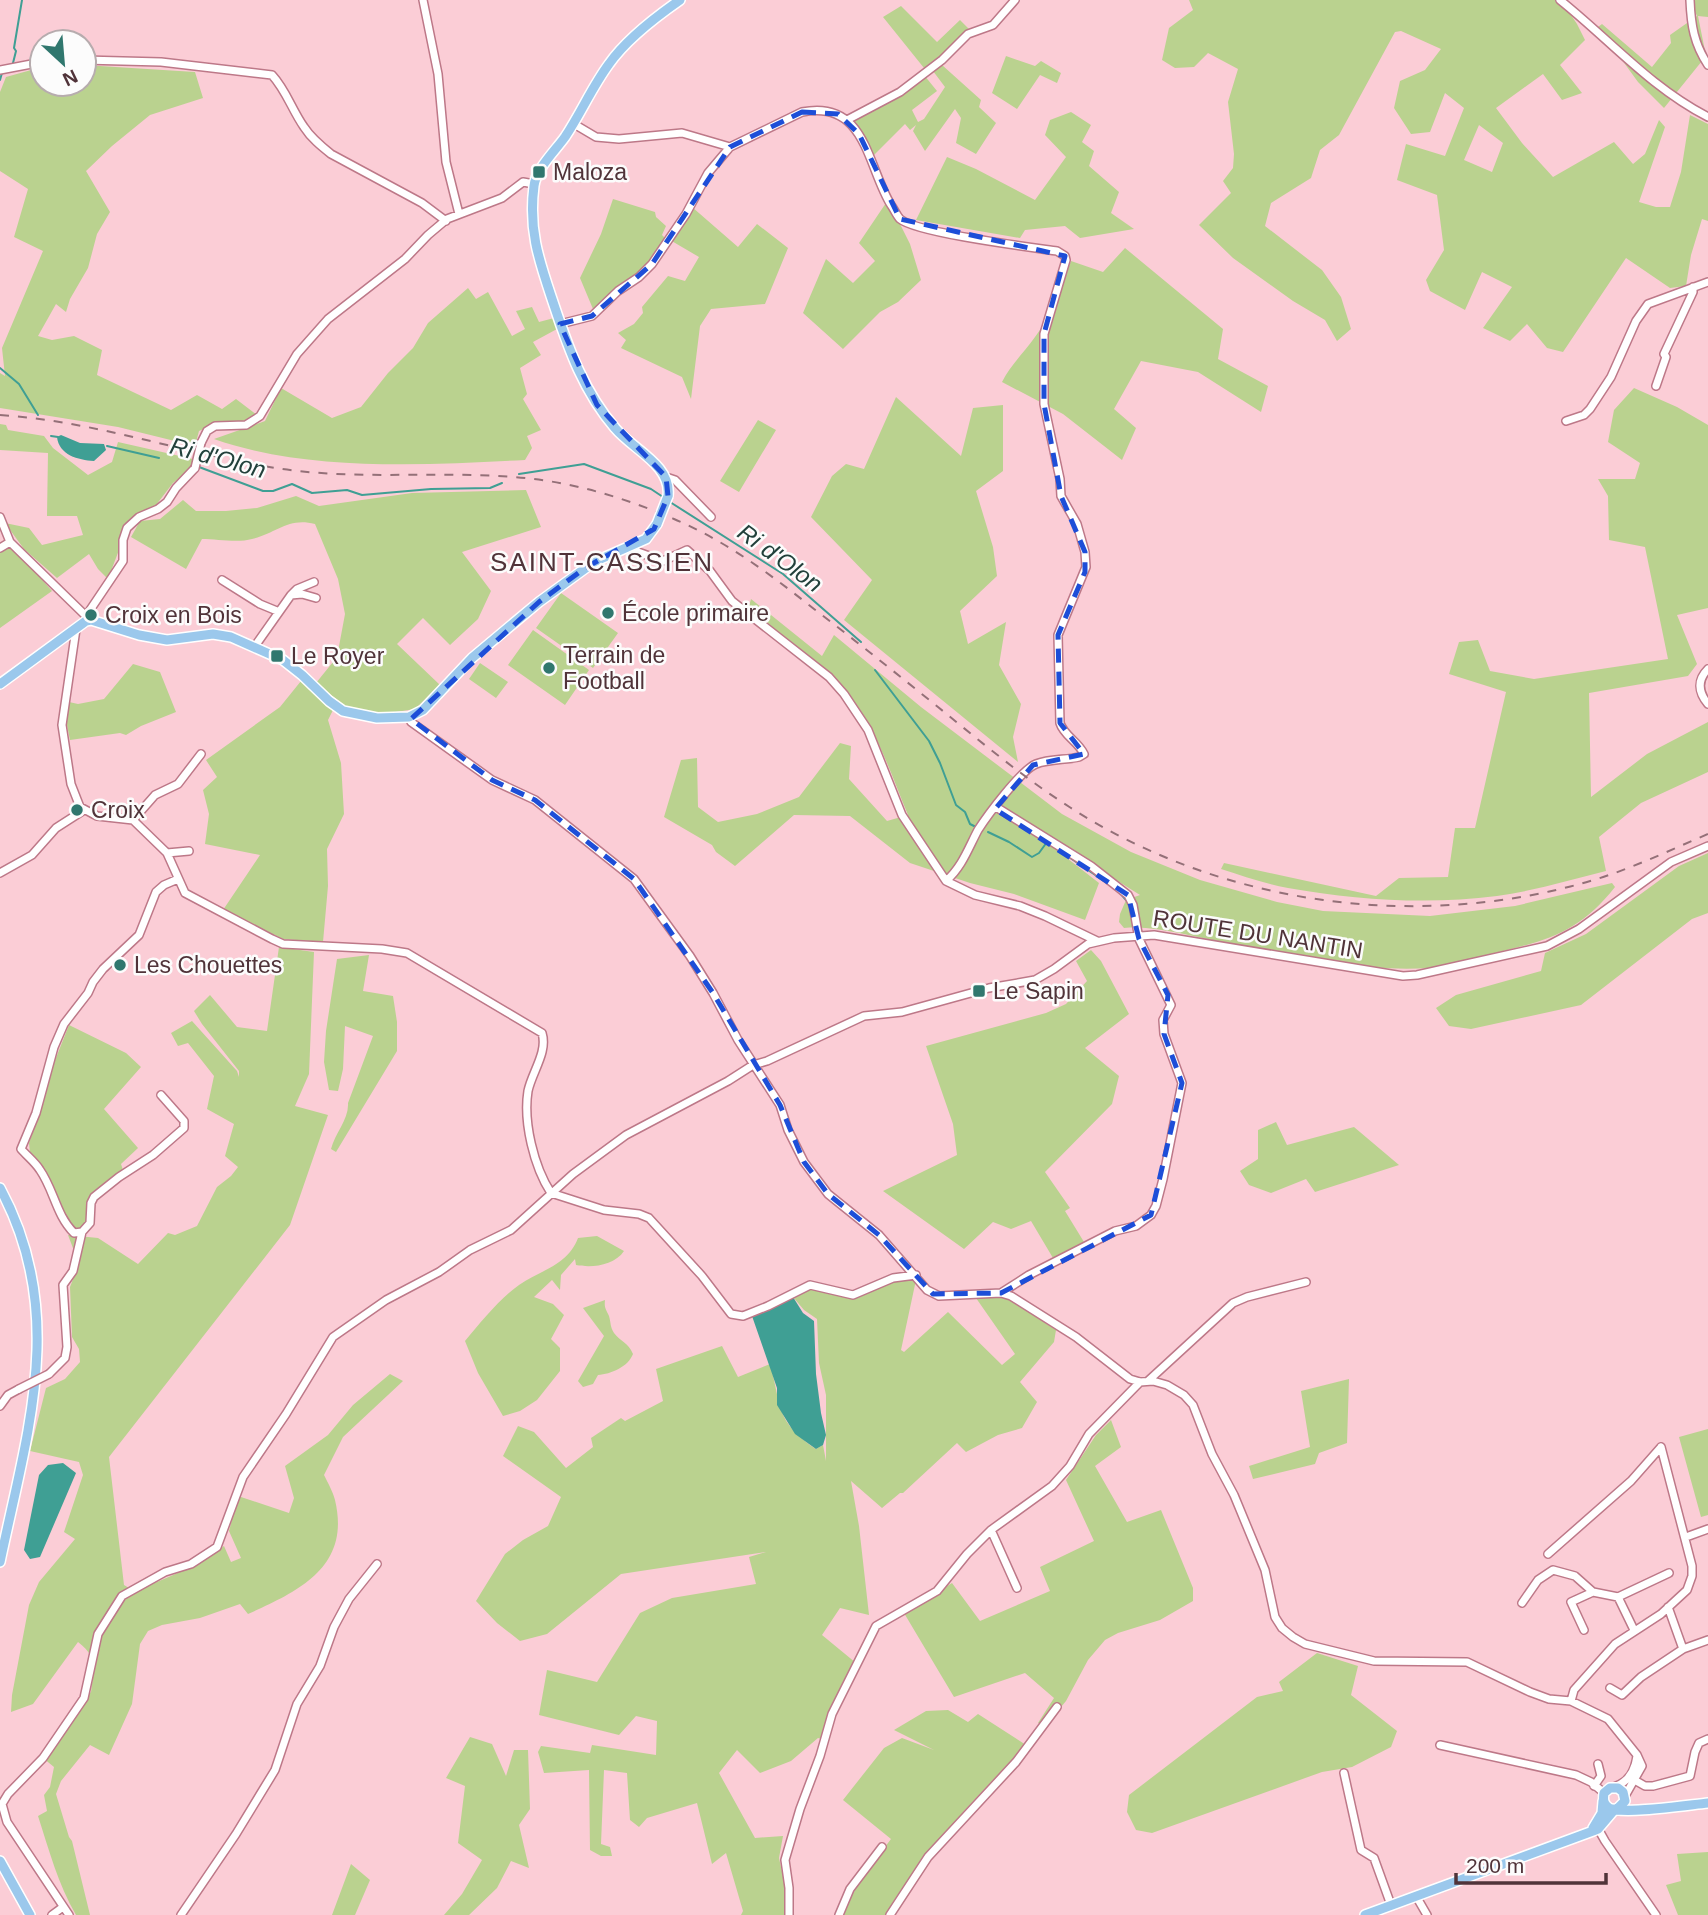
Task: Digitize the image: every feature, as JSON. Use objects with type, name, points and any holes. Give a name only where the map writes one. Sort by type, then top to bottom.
[{"type":"main road","points":[[0,684],[76,629],[87,618],[167,640],[212,634],[231,637],[277,656],[343,710],[377,718],[409,716],[423,710],[472,658],[584,568],[646,539],[657,524],[668,496],[666,477],[615,430],[597,405],[576,367],[535,250],[532,218],[534,184],[538,173],[574,124],[614,57],[680,0]]},
{"type":"main road","points":[[0,1188],[19,1228],[30,1264],[37,1305],[39,1348],[32,1405],[0,1562]]},
{"type":"main road","points":[[1597,1827],[1604,1797],[1614,1787],[1621,1790],[1633,1805],[1645,1809]]},
{"type":"main road","points":[[1604,1797],[1606,1806],[1635,1812],[1708,1803]]},
{"type":"main road","points":[[1365,1915],[1586,1833],[1623,1804],[1625,1797]]},
{"type":"main road","points":[[0,1861],[30,1915]]},
{"type":"street","points":[[424,0],[438,74],[446,162],[460,214]]},
{"type":"street","points":[[847,120],[900,92],[943,60],[968,34],[993,25],[1015,0]]},
{"type":"street","points":[[1560,0],[1624,58],[1668,93],[1708,117]]},
{"type":"street","points":[[1690,0],[1695,42],[1708,65]]},
{"type":"street","points":[[98,60],[161,62],[272,75],[304,128],[318,144],[331,154],[422,203],[446,221]]},
{"type":"street","points":[[0,71],[28,65]]},
{"type":"street","points":[[560,324],[592,316],[618,291],[646,271],[686,214],[708,173],[730,147],[802,111],[815,109],[838,114],[859,134],[886,196],[900,219],[921,228],[1057,251],[1065,256],[1044,334],[1044,404],[1060,479],[1061,496],[1077,524],[1085,552],[1085,572],[1058,635],[1060,723],[1062,730],[1084,754],[1033,765],[1010,787],[979,828],[961,864],[946,881]]},
{"type":"street","points":[[574,124],[596,137],[619,139],[681,133],[730,147]]},
{"type":"street","points":[[0,517],[10,542],[87,618],[123,561],[123,540],[127,528],[139,517],[167,502],[195,468],[207,431],[215,426],[246,425],[260,416],[297,354],[328,319],[405,259],[446,221],[503,197],[523,182],[534,184]]},
{"type":"street","points":[[1566,421],[1584,415],[1590,409],[1611,377],[1636,321],[1648,304],[1708,282]]},
{"type":"street","points":[[1656,386],[1666,357],[1664,354],[1693,287]]},
{"type":"street","points":[[666,477],[675,480],[711,517]]},
{"type":"street","points":[[0,548],[10,542]]},
{"type":"street","points":[[631,546],[638,552],[663,561],[687,551],[710,571],[732,601],[829,677],[868,730],[902,815],[946,881],[975,895],[1032,911],[1097,941]]},
{"type":"street","points":[[222,580],[260,604],[277,611]]},
{"type":"street","points":[[255,646],[277,611],[291,595],[297,589],[314,582]]},
{"type":"street","points":[[291,595],[302,594],[316,598]]},
{"type":"street","points":[[76,629],[62,725],[71,784],[80,807],[97,816],[133,820],[167,853],[185,894],[283,944],[382,949],[407,953],[542,1033],[545,1041],[528,1090],[526,1120],[531,1143],[551,1193],[604,1210],[639,1214],[649,1218],[702,1276],[731,1314],[743,1316],[810,1285],[853,1295],[893,1278],[916,1275]]},
{"type":"street","points":[[1708,669],[1701,676],[1700,687],[1701,695],[1708,704]]},
{"type":"street","points":[[409,716],[411,722],[492,780],[534,800],[634,879],[690,956],[753,1065],[780,1105],[788,1130],[814,1176],[828,1194],[879,1235],[926,1289],[939,1296],[1001,1293],[1010,1296],[1066,1331],[1130,1379],[1177,1391],[1193,1405],[1212,1454],[1234,1495],[1256,1550],[1269,1583],[1275,1616],[1282,1628],[1305,1644],[1374,1661],[1467,1662],[1530,1692],[1549,1699],[1571,1701],[1608,1719],[1637,1755],[1642,1766],[1632,1779],[1625,1797]]},
{"type":"street","points":[[133,820],[155,796],[178,784],[201,754]]},
{"type":"street","points":[[996,807],[1091,866],[1128,895],[1133,905],[1138,936],[1171,1005],[1163,1020],[1164,1034],[1182,1083],[1156,1206],[1144,1222],[1115,1231],[1029,1275],[1001,1293]]},
{"type":"street","points":[[0,873],[32,855],[56,828],[84,810]]},
{"type":"street","name":"ROUTE DU NANTIN","points":[[63,1907],[7,1822],[2,1804],[8,1794],[43,1758],[84,1698],[98,1633],[119,1600],[134,1588],[165,1572],[191,1564],[217,1547],[243,1477],[286,1415],[333,1337],[386,1300],[439,1272],[470,1250],[511,1230],[551,1193],[618,1140],[753,1065],[768,1061],[864,1016],[902,1012],[989,988],[1035,979],[1097,941],[1154,935],[1403,976],[1417,975],[1547,946],[1579,929],[1671,862],[1708,845]]},
{"type":"street","points":[[167,853],[189,851]]},
{"type":"street","points":[[82,1232],[74,1233],[67,1226],[41,1171],[22,1149],[36,1113],[54,1047],[64,1024],[103,968],[139,935],[156,892],[178,879]]},
{"type":"street","points":[[0,1406],[8,1395],[49,1374],[65,1358],[67,1347],[63,1285],[73,1271],[82,1232],[90,1223],[91,1203],[99,1191],[153,1155],[184,1128],[184,1121],[161,1095]]},
{"type":"street","points":[[789,1915],[785,1860],[800,1809],[832,1714],[876,1626],[937,1591],[991,1530],[1052,1486],[1070,1466],[1089,1434],[1233,1303],[1306,1282]]},
{"type":"street","points":[[1548,1553],[1631,1481],[1661,1447],[1686,1537],[1692,1576],[1687,1590],[1668,1607],[1615,1644],[1574,1690],[1571,1701]]},
{"type":"street","points":[[1686,1537],[1708,1529]]},
{"type":"street","points":[[991,1530],[1017,1588]]},
{"type":"street","points":[[181,1915],[275,1770],[297,1704],[320,1666],[334,1627],[349,1600],[377,1564]]},
{"type":"street","points":[[1522,1603],[1538,1580],[1553,1570],[1575,1576],[1593,1592],[1618,1597],[1668,1573]]},
{"type":"street","points":[[1584,1630],[1571,1602],[1593,1592]]},
{"type":"street","points":[[1618,1597],[1634,1630]]},
{"type":"street","points":[[1668,1607],[1683,1649]]},
{"type":"street","points":[[1610,1688],[1622,1695],[1640,1677],[1666,1659],[1683,1649],[1708,1640]]},
{"type":"street","points":[[890,1915],[928,1857],[1016,1762],[1056,1707]]},
{"type":"street","points":[[1632,1779],[1646,1786],[1653,1786],[1690,1776],[1699,1743],[1708,1739]]},
{"type":"street","points":[[1440,1745],[1576,1776],[1594,1786],[1604,1797]]},
{"type":"street","points":[[1594,1786],[1601,1776],[1598,1764]]},
{"type":"street","points":[[1344,1773],[1361,1850],[1374,1858],[1391,1905]]},
{"type":"street","points":[[1614,1787],[1632,1779]]},
{"type":"street","points":[[1597,1827],[1656,1915]]},
{"type":"street","points":[[839,1915],[850,1889],[881,1847]]},
{"type":"street","points":[[1416,1896],[1427,1915]]},
{"type":"street","points":[[52,1915],[63,1907],[69,1915]]},
{"type":"highlighted area","points":[[802,112],[838,114],[859,134],[900,219],[1065,256],[1044,334],[1044,404],[1061,496],[1085,552],[1085,572],[1058,635],[1060,723],[1084,754],[1033,765],[995,809],[1128,895],[1139,939],[1168,995],[1164,1034],[1182,1083],[1151,1215],[1001,1293],[933,1294],[879,1235],[828,1194],[804,1162],[780,1105],[713,993],[634,879],[535,800],[492,780],[411,719],[539,602],[585,568],[654,529],[668,496],[666,477],[597,405],[560,324],[592,316],[652,264],[730,147]]},
{"type":"green space","points":[[1189,0],[1561,0],[1585,40],[1560,65],[1582,93],[1562,100],[1543,74],[1496,108],[1522,143],[1553,177],[1614,142],[1633,164],[1645,154],[1659,120],[1665,127],[1639,202],[1656,207],[1670,207],[1681,172],[1690,115],[1708,124],[1708,221],[1702,219],[1691,255],[1686,286],[1670,288],[1626,258],[1563,352],[1547,348],[1527,324],[1510,341],[1483,328],[1512,287],[1482,272],[1465,310],[1430,291],[1426,280],[1444,250],[1437,195],[1397,180],[1406,144],[1445,156],[1464,108],[1445,93],[1430,132],[1411,134],[1394,108],[1400,81],[1425,70],[1441,49],[1401,31],[1395,32],[1339,135],[1320,150],[1311,178],[1271,203],[1265,226],[1322,270],[1341,297],[1351,329],[1337,341],[1325,320],[1293,301],[1233,258],[1199,225],[1231,193],[1223,181],[1233,168],[1228,102],[1238,69],[1208,53],[1194,67],[1175,68],[1162,60],[1169,28],[1193,10]],"holes":[[[1479,125],[1503,143],[1492,172],[1464,160]]]},
{"type":"green space","points":[[1690,0],[1708,0],[1708,17],[1698,16],[1706,56],[1664,108],[1638,82],[1598,27],[1602,24],[1652,67],[1671,43],[1670,35],[1697,16]]},
{"type":"green space","points":[[901,6],[937,42],[960,20],[969,29],[924,68],[883,17]]},
{"type":"green space","points":[[1006,56],[1035,66],[1041,61],[1061,73],[1057,83],[1040,75],[1017,109],[992,93]]},
{"type":"green space","points":[[942,65],[981,100],[979,107],[996,123],[976,154],[956,143],[961,118],[955,109],[925,151],[913,131],[916,125],[910,130],[905,124],[873,156],[853,120],[924,75],[937,91],[912,110],[918,122],[924,119],[945,87],[933,71]]},
{"type":"green space","points":[[98,66],[195,72],[203,98],[150,115],[86,171],[110,212],[97,234],[88,268],[70,299],[66,312],[56,304],[38,336],[52,340],[74,336],[102,350],[97,375],[171,410],[197,395],[222,409],[236,399],[257,415],[199,431],[195,446],[118,427],[0,408],[0,373],[5,376],[2,348],[43,251],[14,237],[28,189],[0,171],[0,92],[6,77],[28,71],[28,98],[98,98]]},
{"type":"green space","points":[[1071,112],[1091,125],[1082,142],[1094,151],[1089,166],[1119,192],[1111,213],[1134,229],[1080,238],[1065,226],[1025,230],[1020,238],[916,220],[947,157],[1035,200],[1066,157],[1045,135],[1050,120]]},
{"type":"green space","points":[[613,199],[655,212],[656,217],[666,226],[662,235],[666,239],[650,263],[593,309],[580,278],[601,234]]},
{"type":"green space","points":[[888,200],[910,244],[921,280],[898,302],[880,312],[843,349],[803,313],[826,259],[853,283],[875,261],[859,243]]},
{"type":"green space","points":[[692,207],[738,247],[757,224],[788,248],[765,304],[711,309],[700,326],[691,399],[682,377],[621,348],[626,340],[618,333],[634,324],[643,313],[642,307],[668,276],[685,281],[699,257],[670,240]]},
{"type":"green space","points":[[1125,248],[1223,329],[1218,359],[1268,386],[1261,412],[1198,372],[1141,361],[1114,409],[1136,428],[1122,460],[1063,414],[1002,382],[1046,320],[1071,261],[1103,272]]},
{"type":"green space","points":[[468,288],[476,299],[488,292],[512,336],[525,329],[516,311],[532,307],[539,322],[554,318],[557,329],[533,342],[541,355],[520,368],[527,394],[523,399],[541,430],[527,436],[532,448],[525,460],[368,464],[288,457],[250,450],[214,439],[265,421],[281,388],[332,418],[361,407],[388,373],[413,348],[428,323]]},
{"type":"green space","points":[[1634,388],[1677,407],[1708,425],[1708,608],[1677,615],[1697,664],[1688,676],[1589,693],[1591,797],[1647,754],[1708,722],[1708,772],[1641,803],[1599,837],[1606,871],[1525,891],[1471,899],[1418,901],[1366,898],[1288,888],[1221,869],[1224,863],[1376,896],[1399,878],[1448,877],[1455,828],[1475,828],[1506,692],[1449,674],[1459,642],[1478,640],[1490,671],[1534,679],[1668,659],[1645,547],[1609,540],[1608,496],[1598,479],[1635,479],[1640,463],[1608,442],[1614,410]]},
{"type":"green space","points":[[896,397],[961,456],[973,408],[1003,405],[1003,471],[976,491],[993,547],[997,576],[960,611],[968,644],[1006,622],[999,665],[1021,704],[1013,737],[1018,762],[844,620],[872,580],[811,517],[832,476],[846,464],[864,469]]},
{"type":"green space","points":[[758,420],[776,430],[739,492],[720,481]]},
{"type":"green space","points":[[0,424],[6,425],[8,430],[44,436],[53,448],[88,475],[112,462],[118,442],[193,459],[191,469],[173,483],[156,505],[124,524],[119,550],[108,579],[89,554],[57,578],[24,549],[5,523],[29,528],[42,545],[83,535],[77,516],[47,516],[48,453],[0,450]]},
{"type":"green space","points":[[526,490],[541,527],[462,552],[491,591],[478,619],[450,645],[423,618],[397,644],[440,685],[415,709],[383,714],[345,706],[316,683],[337,657],[345,614],[338,579],[315,524],[290,524],[246,540],[202,539],[186,569],[131,537],[140,521],[160,519],[183,500],[196,511],[226,511],[257,508],[296,496],[319,506],[412,493]]},
{"type":"green space","points":[[11,544],[52,591],[0,628],[0,550]]},
{"type":"green space","name":"Terrain de Football","points":[[561,593],[618,633],[593,668],[536,628]]},
{"type":"green space","points":[[751,599],[822,656],[834,635],[921,707],[1062,814],[1131,852],[1200,880],[1277,902],[1323,911],[1430,916],[1515,906],[1612,883],[1615,887],[1591,913],[1552,937],[1448,965],[1404,969],[1352,965],[1161,930],[1124,928],[1119,922],[1126,900],[1140,895],[1005,810],[1099,883],[1085,920],[1014,894],[910,863],[850,816],[794,815],[735,866],[716,852],[712,845],[664,817],[681,760],[697,758],[698,807],[718,822],[757,814],[799,797],[840,743],[851,746],[849,779],[887,821],[908,815],[867,721],[848,693],[826,670],[748,610]]},
{"type":"green space","name":"Terrain de Football","points":[[533,630],[589,670],[565,705],[508,665]]},
{"type":"green space","points":[[480,663],[508,682],[496,698],[469,679]]},
{"type":"green space","points":[[133,664],[160,672],[176,712],[126,735],[120,733],[70,740],[66,720],[69,702],[78,704],[104,699]]},
{"type":"green space","points":[[301,681],[333,710],[328,720],[341,763],[344,814],[327,849],[328,886],[323,942],[283,939],[223,910],[260,855],[205,844],[209,814],[203,790],[217,777],[206,760],[280,707]]},
{"type":"green space","points":[[1708,853],[1708,913],[1692,919],[1581,1005],[1471,1029],[1449,1026],[1436,1008],[1456,995],[1541,971],[1545,953],[1586,934],[1679,866]]},
{"type":"green space","points":[[279,947],[314,952],[309,1074],[295,1106],[328,1115],[290,1225],[109,1457],[124,1585],[134,1591],[192,1566],[224,1546],[231,1562],[241,1558],[229,1531],[238,1496],[289,1513],[294,1498],[285,1466],[328,1435],[353,1405],[390,1374],[403,1381],[343,1437],[324,1475],[335,1500],[338,1523],[335,1543],[317,1574],[285,1596],[248,1614],[240,1604],[200,1618],[162,1625],[148,1631],[140,1644],[132,1704],[109,1755],[90,1745],[61,1781],[56,1794],[72,1841],[90,1915],[76,1915],[59,1879],[38,1816],[47,1811],[44,1795],[50,1787],[54,1767],[43,1758],[84,1698],[91,1692],[93,1664],[89,1653],[78,1642],[33,1704],[11,1712],[29,1605],[39,1582],[75,1539],[64,1532],[83,1475],[79,1462],[30,1451],[46,1388],[65,1379],[80,1362],[79,1349],[72,1337],[70,1287],[79,1264],[68,1235],[98,1238],[138,1264],[168,1233],[175,1235],[197,1226],[217,1187],[238,1167],[225,1156],[234,1124],[207,1109],[214,1076],[188,1043],[178,1046],[171,1033],[192,1021],[237,1071],[239,1077],[239,1071],[194,1011],[210,995],[237,1027],[267,1031]]},
{"type":"green space","points":[[1091,950],[1101,961],[1129,1014],[1085,1048],[1119,1076],[1112,1104],[1045,1172],[1070,1208],[1065,1211],[1084,1242],[1053,1258],[1031,1221],[1011,1229],[993,1222],[964,1249],[883,1191],[957,1155],[953,1124],[926,1046],[1046,1013],[1066,1004],[1087,981],[1076,961]]},
{"type":"green space","points":[[369,955],[363,991],[393,996],[397,1022],[397,1051],[336,1152],[331,1149],[346,1115],[373,1036],[345,1026],[343,1069],[338,1091],[329,1090],[324,1062],[337,959]]},
{"type":"green space","points":[[69,1025],[126,1053],[141,1067],[104,1109],[138,1148],[121,1164],[123,1170],[88,1198],[88,1220],[80,1230],[72,1228],[52,1185],[30,1153],[29,1143],[43,1104],[48,1078]]},
{"type":"green space","points":[[1276,1122],[1287,1145],[1354,1127],[1399,1165],[1315,1192],[1306,1179],[1271,1193],[1249,1185],[1240,1171],[1258,1159],[1258,1130]]},
{"type":"green space","points":[[597,1236],[624,1251],[614,1260],[602,1265],[576,1265],[575,1259],[561,1275],[560,1290],[552,1280],[534,1297],[553,1304],[564,1315],[551,1339],[560,1348],[560,1371],[537,1400],[520,1411],[503,1416],[478,1373],[465,1341],[490,1311],[512,1291],[568,1255],[578,1238]]},
{"type":"green space","points":[[916,1280],[901,1350],[904,1352],[948,1312],[1002,1365],[1015,1354],[976,1298],[991,1294],[1006,1297],[1056,1330],[1054,1342],[1020,1382],[1037,1402],[1022,1428],[998,1435],[966,1452],[957,1443],[903,1493],[882,1508],[851,1481],[869,1615],[840,1608],[822,1635],[856,1663],[843,1682],[822,1739],[818,1738],[791,1761],[760,1773],[737,1750],[719,1773],[755,1838],[783,1836],[779,1858],[787,1895],[786,1915],[741,1915],[743,1911],[726,1853],[712,1864],[697,1803],[647,1818],[639,1827],[630,1820],[627,1773],[604,1770],[601,1844],[610,1847],[612,1856],[601,1856],[590,1850],[589,1770],[544,1773],[538,1752],[541,1746],[590,1753],[592,1745],[656,1755],[657,1721],[636,1716],[619,1735],[539,1715],[547,1670],[597,1682],[640,1613],[672,1598],[756,1584],[749,1557],[766,1552],[621,1574],[547,1634],[520,1641],[497,1623],[476,1601],[505,1554],[548,1526],[561,1497],[503,1456],[518,1426],[534,1432],[566,1468],[593,1447],[591,1438],[621,1418],[625,1421],[663,1401],[656,1369],[722,1346],[738,1377],[770,1364],[779,1402],[787,1421],[793,1430],[816,1449],[823,1445],[826,1461],[826,1395],[819,1363],[817,1319],[804,1310],[793,1297],[809,1288],[849,1297],[894,1281]]},
{"type":"green space","points":[[605,1300],[613,1331],[633,1354],[623,1366],[598,1375],[593,1384],[583,1387],[578,1381],[604,1336],[583,1308]]},
{"type":"green space","points":[[1349,1379],[1347,1443],[1319,1453],[1315,1464],[1253,1479],[1249,1466],[1310,1447],[1301,1391]]},
{"type":"green space","points":[[1111,1420],[1121,1447],[1095,1466],[1127,1522],[1161,1510],[1193,1588],[1193,1601],[1160,1620],[1118,1633],[1105,1640],[1088,1660],[1066,1701],[1045,1726],[1038,1723],[1054,1698],[1025,1673],[954,1697],[904,1613],[952,1583],[980,1621],[1050,1591],[1040,1567],[1094,1541],[1066,1480],[1096,1435]]},
{"type":"green space","points":[[1708,1429],[1708,1515],[1701,1517],[1679,1437]]},
{"type":"green space","points":[[1317,1653],[1358,1666],[1351,1695],[1397,1731],[1391,1747],[1352,1767],[1322,1772],[1152,1833],[1136,1830],[1127,1812],[1129,1795],[1257,1697],[1283,1691],[1279,1682]]},
{"type":"green space","points":[[948,1710],[968,1722],[978,1714],[1026,1745],[964,1811],[895,1899],[886,1915],[843,1915],[858,1885],[891,1839],[843,1800],[884,1748],[902,1738],[934,1750],[894,1730],[926,1711]]},
{"type":"green space","points":[[470,1737],[492,1744],[506,1776],[514,1750],[528,1750],[530,1809],[519,1825],[529,1868],[511,1861],[497,1888],[469,1915],[444,1915],[462,1894],[482,1860],[458,1843],[465,1786],[446,1778]]},
{"type":"green space","points":[[1708,1852],[1708,1915],[1678,1915],[1666,1885],[1681,1881],[1677,1854]]},
{"type":"green space","points":[[351,1864],[370,1880],[355,1915],[332,1915]]},
{"type":"water","points":[[61,435],[80,443],[104,444],[106,450],[94,461],[76,458],[61,448],[57,437]]},
{"type":"water","points":[[793,1297],[803,1313],[814,1321],[816,1374],[826,1435],[823,1445],[816,1449],[795,1434],[777,1405],[777,1388],[752,1316]]},
{"type":"water","points":[[63,1463],[76,1473],[40,1557],[30,1559],[24,1550],[39,1475],[48,1465]]},
{"type":"waterway","name":"Ri d'Olon","points":[[13,63],[22,0]]},
{"type":"waterway","name":"Ri d'Olon","points":[[0,80],[2,73]]},
{"type":"waterway","name":"Ri d'Olon","points":[[0,368],[19,384],[38,415]]},
{"type":"waterway","name":"Ri d'Olon","points":[[51,436],[58,437]]},
{"type":"waterway","name":"Ri d'Olon","points":[[107,446],[159,458]]},
{"type":"waterway","name":"Ri d'Olon","points":[[519,474],[584,464],[651,489],[663,497]]},
{"type":"waterway","name":"Ri d'Olon","points":[[199,467],[263,491],[273,491],[292,484],[312,493],[347,490],[362,495],[431,489],[490,488],[502,483]]},
{"type":"waterway","name":"Ri d'Olon","points":[[670,502],[783,574],[861,642]]},
{"type":"waterway","name":"Ri d'Olon","points":[[875,670],[929,741],[956,805],[965,812],[970,824],[974,826]]},
{"type":"waterway","name":"Ri d'Olon","points":[[988,832],[1032,857],[1039,853],[1047,842]]},
{"type":"waterway","name":"Ri d'Olon","points":[[1063,853],[1104,881]]},
{"type":"waterway","name":"Ri d'Olon","points":[[1120,893],[1126,900]]},
{"type":"railway","points":[[0,415],[71,424],[282,469],[340,474],[485,475],[535,479],[596,491],[655,511],[712,537],[764,571],[1003,759],[1071,808],[1129,841],[1191,867],[1255,887],[1321,900],[1388,906],[1455,905],[1522,897],[1587,882],[1708,834]]},
{"type":"place","name":"Maloza","points":[[539,172]]},
{"type":"place","name":"École primaire","points":[[608,613]]},
{"type":"place","name":"Croix en Bois","points":[[91,615]]},
{"type":"place","name":"Le Royer","points":[[277,656]]},
{"type":"place","name":"Terrain de Football","points":[[549,668]]},
{"type":"place","name":"Croix","points":[[77,810]]},
{"type":"place","name":"Les Chouettes","points":[[120,965]]},
{"type":"place","name":"Le Sapin","points":[[979,991]]},
{"type":"district","name":"SAINT-CASSIEN","points":[[602,562]]}]
